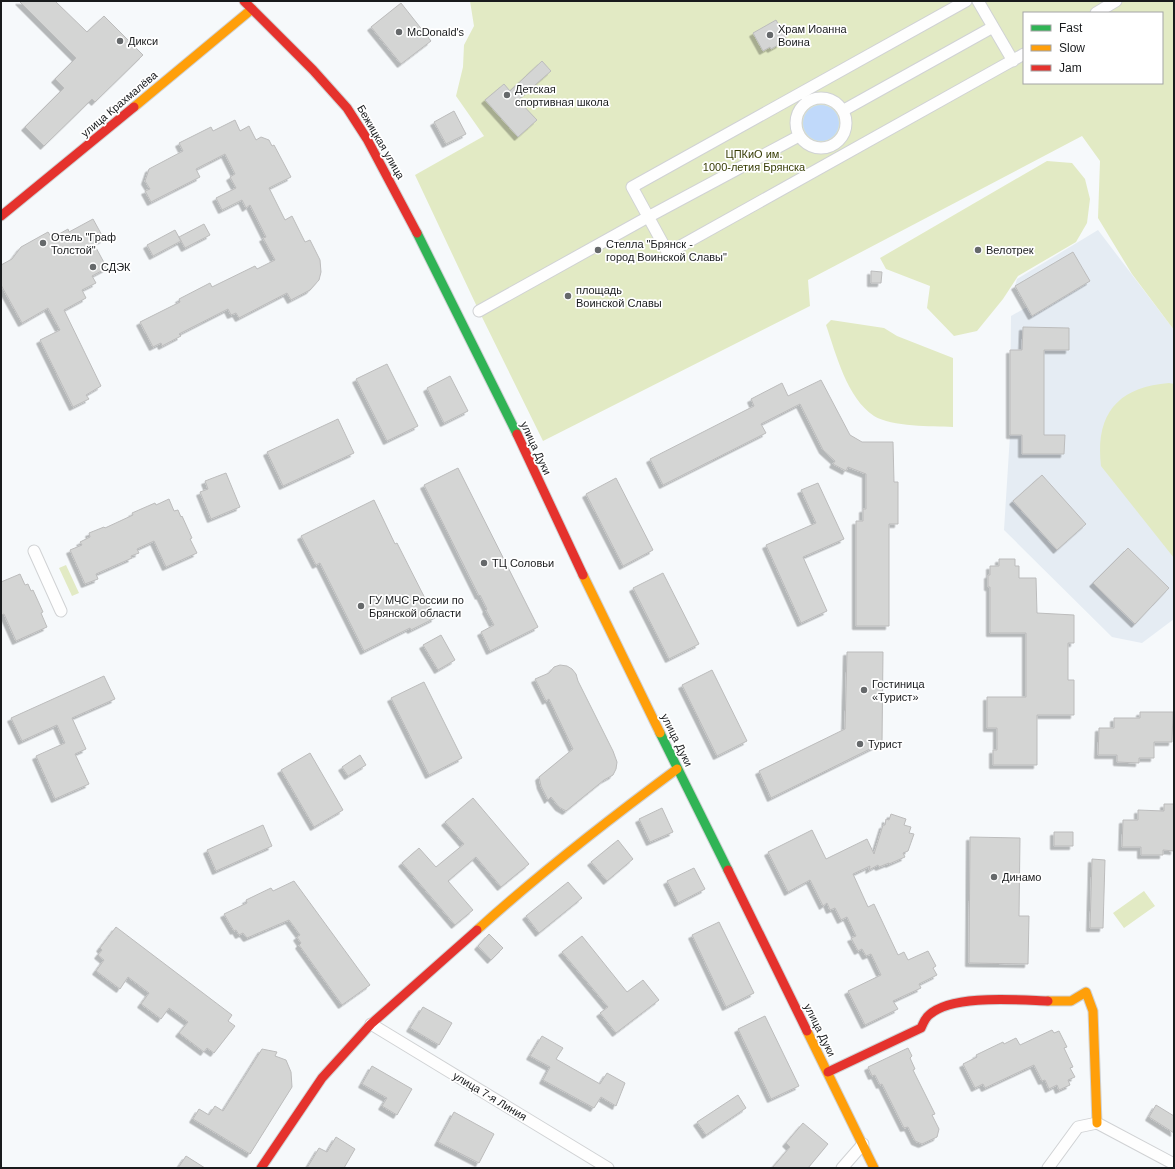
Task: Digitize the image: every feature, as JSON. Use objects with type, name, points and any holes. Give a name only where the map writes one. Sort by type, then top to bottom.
[{"type":"main road","name":"Бежицкая улица","points":[[244,1],[313,70],[347,108],[367,139],[395,190],[460,322]]},
{"type":"main road","name":"улица Крахмалёва","points":[[1,216],[252,9]]},
{"type":"main road","name":"улица Дуки","points":[[460,322],[509,417],[603,617],[874,1168]]},
{"type":"main road","points":[[261,1168],[322,1078],[371,1024],[509,901],[643,794],[677,769]]},
{"type":"main road","points":[[828,1072],[921,1028],[928,1015],[940,1008],[960,1002],[989,1000],[1071,1001],[1086,992],[1093,1011],[1097,1123]]},
{"type":"street","points":[[966,1],[806,96],[632,187],[668,253],[1023,55]]},
{"type":"street","points":[[978,1],[1013,61]]},
{"type":"street","points":[[1098,12],[1116,1]]},
{"type":"street","points":[[844,110],[993,27]]},
{"type":"street","points":[[806,96],[828,98],[837,102],[844,110],[847,120],[846,130],[842,138],[834,145],[825,148],[815,148],[806,143],[799,136],[796,126],[797,116],[806,96]]},
{"type":"street","points":[[479,311],[648,217],[799,136]]},
{"type":"street","points":[[834,145],[841,157]]},
{"type":"street","points":[[34,551],[61,611]]},
{"type":"street","name":"улица 7-я Линия","points":[[371,1024],[608,1168]]},
{"type":"street","points":[[1048,1168],[1078,1127],[1097,1123],[1174,1164]]},
{"type":"street","points":[[842,1168],[863,1144]]},
{"type":"shaded area","points":[[1098,230],[1174,330],[1174,619],[1142,643],[1112,637],[1004,530],[1010,435],[1011,316],[1027,307],[1015,286],[1017,279]]},
{"type":"green space","name":"ЦПКиО им. 1000-летия Брянска","points":[[470,1],[1174,1],[1174,330],[1132,274],[1098,218],[1100,161],[1082,136],[808,280],[810,306],[543,441],[479,311],[415,175],[484,136],[456,96],[463,67],[464,45],[474,26]]},
{"type":"green space","name":"Велотрек","points":[[1047,161],[1072,163],[1085,179],[1090,199],[1087,223],[1076,242],[1018,276],[1003,299],[977,331],[954,336],[927,308],[930,286],[886,269],[880,258]]},
{"type":"green space","points":[[831,320],[884,328],[897,336],[953,358],[953,427],[901,424],[882,420],[874,416],[857,398],[838,362],[826,325]]},
{"type":"green space","points":[[1169,383],[1174,384],[1174,558],[1101,466],[1100,448],[1106,418],[1113,407],[1123,398],[1136,390]]},
{"type":"green space","points":[[66,565],[79,593],[72,596],[59,568]]},
{"type":"green space","points":[[1144,891],[1155,906],[1124,928],[1113,913]]},
{"type":"water","points":[[825,105],[834,110],[838,116],[838,130],[834,136],[825,141],[817,141],[808,136],[804,130],[803,119],[808,110],[814,106]]},
{"type":"building","points":[[19,1],[55,1],[87,32],[104,16],[143,55],[95,102],[92,99],[44,146],[25,127],[64,88],[55,79],[76,58]]},
{"type":"building","name":"McDonald's","points":[[401,3],[431,41],[401,64],[371,27]]},
{"type":"building","name":"Храм Иоанна Воина","points":[[776,20],[786,38],[779,42],[780,44],[763,51],[753,33]]},
{"type":"building","name":"Детская спортивная школа","points":[[542,61],[551,71],[518,100],[537,120],[518,137],[485,100],[504,84],[510,91]]},
{"type":"building","points":[[454,111],[466,134],[446,144],[434,122]]},
{"type":"building","points":[[235,120],[240,131],[249,126],[256,140],[261,137],[269,140],[272,146],[274,145],[291,177],[269,188],[285,220],[292,216],[305,242],[310,240],[320,260],[321,272],[319,280],[310,290],[291,300],[287,293],[239,318],[236,313],[231,315],[228,309],[179,334],[181,336],[162,346],[161,343],[153,347],[140,322],[180,302],[179,299],[210,283],[212,287],[255,266],[257,269],[275,260],[263,238],[266,237],[250,205],[246,208],[242,200],[222,210],[216,198],[236,188],[230,177],[235,174],[225,154],[196,169],[200,177],[151,202],[145,191],[150,189],[145,181],[149,169],[183,151],[179,143],[211,127],[213,131]]},
{"type":"building","points":[[93,219],[104,239],[94,244],[107,268],[92,276],[96,283],[82,290],[86,298],[64,310],[101,386],[86,395],[89,399],[73,407],[40,340],[60,330],[48,308],[22,323],[1,285],[1,265],[12,259],[21,247],[48,232],[52,238],[68,229],[69,232]]},
{"type":"building","points":[[204,224],[210,235],[185,248],[179,237]]},
{"type":"building","points":[[175,230],[181,241],[153,256],[147,245]]},
{"type":"building","points":[[1073,252],[1090,281],[1032,316],[1015,286]]},
{"type":"building","points":[[871,271],[882,272],[881,283],[871,283]]},
{"type":"building","points":[[1023,327],[1069,328],[1069,350],[1044,350],[1044,435],[1065,435],[1064,454],[1022,454],[1022,435],[1010,435],[1010,350],[1022,350]]},
{"type":"building","points":[[387,364],[418,426],[387,441],[356,379]]},
{"type":"building","points":[[450,376],[468,411],[444,423],[427,388]]},
{"type":"building","points":[[821,380],[850,435],[862,442],[893,442],[894,482],[898,482],[898,524],[889,524],[889,626],[856,626],[856,521],[863,521],[863,509],[866,509],[866,474],[848,467],[846,471],[833,464],[835,461],[823,450],[800,404],[761,424],[766,433],[663,485],[650,459],[754,406],[751,399],[782,383],[788,396]]},
{"type":"building","points":[[338,419],[354,453],[283,486],[267,452]]},
{"type":"building","name":"ТЦ Соловьи","points":[[458,468],[538,627],[490,651],[481,632],[494,625],[424,485]]},
{"type":"building","points":[[226,473],[240,507],[211,519],[200,492],[208,489],[205,481]]},
{"type":"building","points":[[1042,475],[1086,524],[1057,550],[1013,501]]},
{"type":"building","points":[[616,478],[653,550],[623,566],[586,494]]},
{"type":"building","points":[[818,483],[844,539],[803,557],[827,611],[801,623],[766,545],[816,523],[801,490]]},
{"type":"building","points":[[169,499],[174,511],[178,510],[181,517],[182,516],[192,538],[190,539],[197,553],[166,567],[154,541],[137,549],[139,553],[131,556],[132,558],[96,574],[98,579],[85,584],[70,550],[82,545],[80,542],[90,537],[89,533],[104,527],[105,528],[133,515],[132,513],[155,503],[156,505]]},
{"type":"building","points":[[374,500],[395,544],[397,543],[435,618],[411,630],[410,628],[364,651],[320,563],[316,565],[301,536]]},
{"type":"building","points":[[1128,548],[1169,588],[1135,624],[1093,583]]},
{"type":"building","points":[[999,559],[1015,559],[1015,566],[1019,566],[1019,578],[1036,578],[1037,613],[1074,615],[1074,643],[1068,643],[1068,680],[1074,680],[1074,715],[1037,715],[1037,765],[993,765],[993,750],[997,750],[997,728],[987,728],[987,697],[1026,697],[1026,633],[990,633],[990,587],[988,587],[988,575],[990,575],[990,566],[999,566]]},
{"type":"building","points":[[663,573],[699,644],[669,659],[633,588]]},
{"type":"building","points":[[20,574],[25,585],[28,584],[31,591],[33,590],[43,612],[41,613],[47,627],[16,641],[4,614],[1,615],[1,582]]},
{"type":"building","points":[[441,635],[455,660],[438,670],[423,645]]},
{"type":"building","name":"Гостиница «Турист»","points":[[847,652],[883,652],[882,743],[771,798],[759,771],[845,729]]},
{"type":"building","points":[[560,665],[567,666],[576,674],[617,762],[613,775],[604,780],[566,811],[559,807],[551,797],[548,800],[541,786],[539,777],[573,749],[549,699],[546,701],[535,679],[549,673],[554,667]]},
{"type":"building","points":[[712,670],[747,741],[717,756],[682,685]]},
{"type":"building","points":[[104,676],[115,699],[72,718],[86,749],[75,754],[89,784],[55,799],[36,756],[65,743],[57,725],[22,741],[11,718]]},
{"type":"building","points":[[424,682],[462,758],[429,775],[391,698]]},
{"type":"building","points":[[1140,712],[1173,712],[1172,742],[1154,742],[1154,758],[1139,758],[1139,763],[1117,762],[1117,755],[1098,755],[1099,728],[1114,728],[1114,718],[1140,718]]},
{"type":"building","points":[[310,753],[343,810],[314,827],[281,770]]},
{"type":"building","points":[[360,755],[366,765],[348,776],[342,767]]},
{"type":"building","points":[[473,798],[529,864],[501,887],[476,857],[448,881],[473,910],[455,925],[402,863],[419,848],[436,867],[464,844],[445,822]]},
{"type":"building","points":[[1164,804],[1174,804],[1174,851],[1163,850],[1163,855],[1141,855],[1141,847],[1122,847],[1123,820],[1138,820],[1138,810],[1164,811]]},
{"type":"building","points":[[662,808],[673,832],[650,842],[639,819]]},
{"type":"building","points":[[891,814],[906,819],[904,825],[911,827],[909,833],[914,834],[908,851],[903,853],[905,857],[879,867],[878,865],[869,870],[870,866],[853,874],[868,907],[874,904],[898,955],[904,952],[908,960],[928,951],[936,966],[933,968],[937,975],[919,984],[921,988],[893,1001],[898,1009],[865,1025],[848,991],[881,975],[871,954],[866,956],[862,949],[858,951],[851,938],[856,936],[847,917],[841,920],[835,908],[830,910],[827,903],[823,906],[810,880],[788,892],[768,852],[812,830],[826,859],[867,839],[874,854],[883,825],[885,825],[886,819],[889,820]]},
{"type":"building","points":[[263,825],[272,846],[216,871],[207,850]]},
{"type":"building","points":[[1054,832],[1073,832],[1073,846],[1054,846]]},
{"type":"building","name":"Динамо","points":[[970,837],[1020,838],[1019,916],[1029,916],[1028,964],[969,963]]},
{"type":"building","points":[[618,840],[633,859],[607,881],[591,862]]},
{"type":"building","points":[[1092,859],[1105,860],[1103,928],[1090,928]]},
{"type":"building","points":[[694,868],[705,889],[678,903],[667,881]]},
{"type":"building","points":[[294,881],[370,985],[342,1005],[299,945],[301,943],[297,937],[300,935],[289,920],[247,938],[243,933],[239,935],[236,930],[234,931],[224,914],[247,903],[246,900],[271,888],[273,891]]},
{"type":"building","points":[[568,882],[582,898],[539,933],[526,916]]},
{"type":"building","points":[[719,922],[754,993],[726,1007],[692,935]]},
{"type":"building","points":[[116,927],[232,1015],[228,1021],[235,1026],[214,1053],[207,1048],[204,1052],[179,1033],[188,1022],[169,1008],[161,1019],[141,1004],[149,993],[128,977],[120,989],[96,971],[104,960],[98,955],[102,950],[100,948]]},
{"type":"building","points":[[489,934],[503,948],[491,960],[478,946]]},
{"type":"building","points":[[582,936],[627,992],[643,980],[659,1000],[616,1033],[600,1013],[608,1007],[562,952]]},
{"type":"building","points":[[423,1007],[452,1023],[439,1045],[410,1028]]},
{"type":"building","points":[[765,1016],[799,1086],[771,1099],[738,1029]]},
{"type":"building","points":[[1052,1030],[1054,1033],[1059,1031],[1067,1047],[1064,1048],[1073,1067],[1070,1068],[1075,1077],[1068,1080],[1070,1085],[1059,1090],[1057,1085],[1049,1089],[1045,1080],[1042,1081],[1034,1065],[985,1088],[983,1084],[975,1088],[963,1064],[977,1057],[976,1055],[1003,1042],[1004,1044],[1016,1038],[1020,1045]]},
{"type":"building","points":[[542,1036],[563,1048],[556,1059],[600,1084],[607,1073],[625,1083],[616,1106],[601,1097],[594,1108],[543,1080],[550,1067],[530,1056]]},
{"type":"building","points":[[908,1048],[912,1056],[910,1058],[915,1069],[913,1070],[935,1114],[932,1115],[939,1129],[937,1137],[922,1144],[915,1141],[908,1127],[904,1128],[882,1084],[880,1085],[875,1075],[872,1076],[868,1067]]},
{"type":"building","points":[[262,1049],[277,1052],[275,1056],[286,1060],[291,1072],[292,1087],[250,1154],[193,1119],[199,1109],[209,1115],[215,1106],[223,1111]]},
{"type":"building","points":[[372,1066],[412,1089],[397,1115],[382,1106],[387,1098],[362,1084]]},
{"type":"building","points":[[738,1095],[746,1108],[706,1135],[697,1122]]},
{"type":"building","points":[[1156,1105],[1174,1116],[1174,1133],[1149,1117]]},
{"type":"building","points":[[454,1112],[494,1134],[479,1163],[438,1142]]},
{"type":"building","points":[[803,1123],[828,1144],[808,1168],[772,1168],[790,1147],[786,1143]]},
{"type":"building","points":[[336,1137],[355,1149],[344,1168],[307,1168],[319,1148],[327,1152]]},
{"type":"building","points":[[186,1156],[205,1168],[178,1168]]},
{"type":"traffic: fast","points":[[417,233],[517,434]]},
{"type":"traffic: fast","points":[[660,733],[728,870]]},
{"type":"traffic: slow","points":[[134,107],[252,9]]},
{"type":"traffic: slow","points":[[583,575],[660,733]]},
{"type":"traffic: slow","points":[[477,930],[575,847],[677,769]]},
{"type":"traffic: slow","points":[[1048,1001],[1071,1001],[1086,992],[1093,1011],[1097,1123]]},
{"type":"traffic: slow","points":[[807,1031],[874,1168]]},
{"type":"traffic: jam","points":[[244,1],[313,70],[347,108],[367,139],[417,233]]},
{"type":"traffic: jam","points":[[1,216],[134,107]]},
{"type":"traffic: jam","points":[[517,434],[583,575]]},
{"type":"traffic: jam","points":[[728,870],[807,1031]]},
{"type":"traffic: jam","points":[[261,1168],[322,1078],[371,1024],[477,930]]},
{"type":"traffic: jam","points":[[828,1072],[921,1028],[925,1019],[939,1008],[969,1001],[1003,999],[1048,1001]]},
{"type":"place","name":"McDonald's","points":[[399,32]]},
{"type":"place","name":"Храм Иоанна Воина","points":[[770,35]]},
{"type":"place","name":"Дикси","points":[[120,41]]},
{"type":"place","name":"Детская спортивная школа","points":[[507,95]]},
{"type":"place","name":"Отель \"Граф Толстой\"","points":[[43,243]]},
{"type":"place","name":"Стелла \"Брянск - город Воинской Славы\"","points":[[598,250]]},
{"type":"place","name":"Велотрек","points":[[978,250]]},
{"type":"place","name":"СДЭК","points":[[93,267]]},
{"type":"place","name":"площадь Воинской Славы","points":[[568,296]]},
{"type":"place","name":"ТЦ Соловьи","points":[[484,563]]},
{"type":"place","name":"ГУ МЧС России по Брянской области","points":[[361,606]]},
{"type":"place","name":"Гостиница «Турист»","points":[[864,690]]},
{"type":"place","name":"Турист","points":[[860,744]]},
{"type":"place","name":"Динамо","points":[[994,877]]}]
